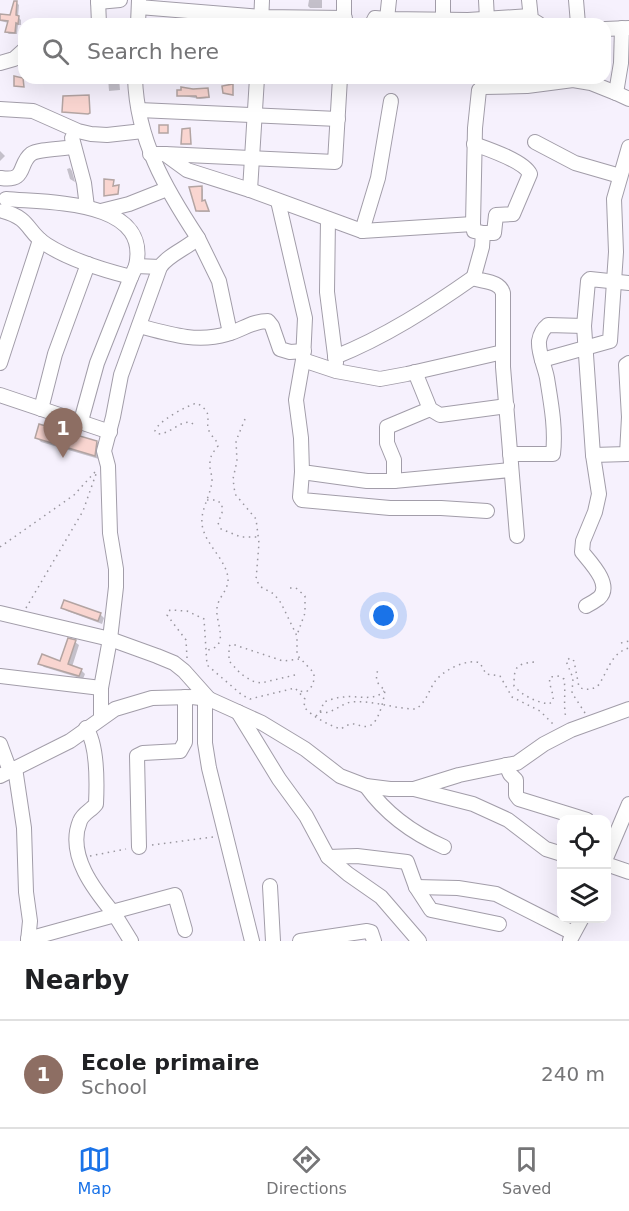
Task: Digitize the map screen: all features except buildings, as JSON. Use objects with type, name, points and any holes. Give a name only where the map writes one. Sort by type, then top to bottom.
[{"type":"street","points":[[99,18],[98,1],[120,0]]},
{"type":"street","points":[[261,18],[262,0]]},
{"type":"street","points":[[344,0],[344,18]]},
{"type":"street","points":[[387,18],[389,0]]},
{"type":"street","points":[[443,0],[443,18]]},
{"type":"street","points":[[486,0],[487,18]]},
{"type":"street","points":[[529,0],[534,18]]},
{"type":"street","points":[[576,0],[578,18]]},
{"type":"street","points":[[139,4],[239,18]]},
{"type":"street","points":[[593,84],[622,96],[621,63],[626,28],[611,29]]},
{"type":"street","points":[[0,63],[18,55]]},
{"type":"street","points":[[136,84],[143,131],[150,154],[168,189],[207,253],[219,281],[230,333]]},
{"type":"street","points":[[250,190],[257,84]]},
{"type":"street","points":[[150,154],[335,162],[340,84]]},
{"type":"street","points":[[336,364],[355,349],[406,322],[474,277],[482,247],[478,229],[474,144],[479,90],[542,84]]},
{"type":"street","points":[[362,231],[378,178],[391,101]]},
{"type":"street","points":[[0,109],[33,111],[71,128],[99,135],[143,131]]},
{"type":"street","points":[[139,110],[338,119]]},
{"type":"street","points":[[71,128],[73,147],[93,209]]},
{"type":"street","points":[[535,142],[575,164],[620,176]]},
{"type":"street","points":[[165,154],[187,170],[314,212],[362,231],[478,229],[494,233],[496,215],[513,214],[530,174],[528,170],[493,150],[474,144]]},
{"type":"street","points":[[3,210],[3,178],[22,171],[32,154],[73,147]]},
{"type":"street","points":[[542,360],[610,341],[616,252],[614,209],[616,189],[629,147]]},
{"type":"street","points":[[3,210],[93,209],[129,204],[168,189]]},
{"type":"street","points":[[278,201],[303,309],[305,328],[304,356],[296,400],[301,438],[300,497],[302,500],[390,508],[488,511]]},
{"type":"street","points":[[81,420],[97,363],[134,272],[138,252],[130,231],[113,216],[93,209]]},
{"type":"street","points":[[3,210],[21,217],[40,240],[88,264],[134,272],[160,267]]},
{"type":"street","points":[[328,219],[327,292],[336,364]]},
{"type":"street","points":[[101,718],[101,688],[116,586],[116,569],[110,533],[108,466],[104,451],[121,375],[160,267],[163,262],[198,238]]},
{"type":"street","points":[[0,363],[40,240]]},
{"type":"street","points":[[41,409],[55,354],[88,264]]},
{"type":"street","points":[[474,277],[498,284],[503,290],[503,352],[517,536]]},
{"type":"street","points":[[586,606],[600,597],[603,591],[600,574],[582,552],[583,541],[595,512],[599,494],[593,454],[585,348],[584,326],[588,280],[629,283]]},
{"type":"street","points":[[139,326],[179,337],[207,339],[230,333],[249,324],[267,321],[272,326],[280,349],[380,379],[503,352]]},
{"type":"street","points":[[510,454],[553,454],[554,428],[539,341],[545,326],[584,326]]},
{"type":"street","points":[[593,454],[622,455],[628,453],[626,365],[629,363]]},
{"type":"street","points":[[415,372],[430,409],[440,415],[507,406]]},
{"type":"street","points":[[0,395],[81,420],[110,432]]},
{"type":"street","points":[[394,481],[394,460],[387,443],[387,427],[430,409]]},
{"type":"street","points":[[302,472],[367,481],[394,481],[511,470]]},
{"type":"street","points":[[0,613],[21,616],[110,639],[158,656],[174,663],[184,671],[207,699],[205,743],[252,941]]},
{"type":"street","points":[[0,676],[101,688]]},
{"type":"street","points":[[139,847],[137,756],[143,753],[178,752],[185,742],[185,697]]},
{"type":"street","points":[[8,771],[70,741],[115,709],[149,699],[185,697],[207,699],[262,723],[304,749],[340,776],[366,786],[414,789],[473,804],[508,820],[546,849],[557,853]]},
{"type":"street","points":[[414,789],[459,775],[517,763],[544,744],[587,724],[629,709]]},
{"type":"street","points":[[238,712],[279,779],[306,816],[328,857],[381,897],[419,941]]},
{"type":"street","points":[[86,728],[93,744],[96,804],[79,821],[76,843],[80,859],[91,883],[130,941]]},
{"type":"street","points":[[185,742],[205,743]]},
{"type":"street","points":[[0,744],[24,828],[26,892],[30,921],[28,940],[114,914],[148,901],[175,895],[179,902],[185,930]]},
{"type":"street","points":[[506,765],[516,780],[516,795],[519,799],[573,815]]},
{"type":"street","points":[[366,786],[376,800],[403,825],[444,847]]},
{"type":"street","points":[[611,855],[629,804]]},
{"type":"street","points":[[328,857],[357,856],[405,861],[409,864],[416,887],[431,910],[499,924]]},
{"type":"street","points":[[611,867],[629,872]]},
{"type":"street","points":[[270,886],[273,941]]},
{"type":"street","points":[[416,887],[458,888],[496,894],[571,937],[579,923]]},
{"type":"street","points":[[300,941],[367,931],[371,932],[374,941]]},
{"type":"path","points":[[193,424],[185,422],[163,434],[155,431],[158,424],[190,405],[197,404],[205,408],[209,415],[208,429],[218,446],[210,462],[212,479],[203,511],[203,529],[224,565],[228,584],[216,607],[221,637],[213,649],[206,650]]},
{"type":"path","points":[[245,419],[237,441],[235,494],[256,519],[258,537],[256,580],[261,587],[274,594],[281,603],[297,636]]},
{"type":"path","points":[[0,547],[74,495],[97,471],[83,511],[21,616]]},
{"type":"path","points":[[207,500],[216,500],[222,504],[222,513],[218,523],[221,529],[241,537],[258,537]]},
{"type":"path","points":[[290,588],[300,591],[306,604],[297,636],[296,651],[300,659],[314,672],[314,683],[306,692],[298,691]]},
{"type":"path","points":[[184,671],[188,650],[186,640],[167,615],[170,610],[187,611],[204,619],[207,665],[242,695],[256,699],[295,688],[305,699],[304,707],[315,716],[340,729],[352,723],[371,725],[379,713],[384,690]]},
{"type":"path","points":[[621,643],[629,641]]},
{"type":"path","points":[[295,675],[261,683],[252,681],[241,674],[229,660],[229,646],[232,644],[283,661],[300,659]]},
{"type":"path","points":[[587,724],[582,707],[572,693],[573,678],[566,661],[570,658],[574,661],[579,687],[585,690],[591,689],[597,687],[618,653],[629,648]]},
{"type":"path","points":[[320,712],[326,713],[351,702],[382,703],[417,709],[426,700],[437,679],[475,660],[480,663],[486,675],[500,676],[513,697],[540,711],[557,727]]},
{"type":"path","points":[[534,662],[523,663],[516,669],[513,674],[514,687],[520,694],[549,704],[553,701],[554,696],[549,682],[550,677],[559,676],[564,679],[566,695],[563,706],[566,723]]},
{"type":"path","points":[[379,667],[375,676],[378,684],[384,690]]},
{"type":"path","points":[[315,716],[320,712],[324,702],[331,699],[345,696],[375,697],[381,695],[384,690]]},
{"type":"path","points":[[80,859],[139,847],[225,835]]},
{"type":"place","name":"Ecole primaire","points":[[63,458]]}]
